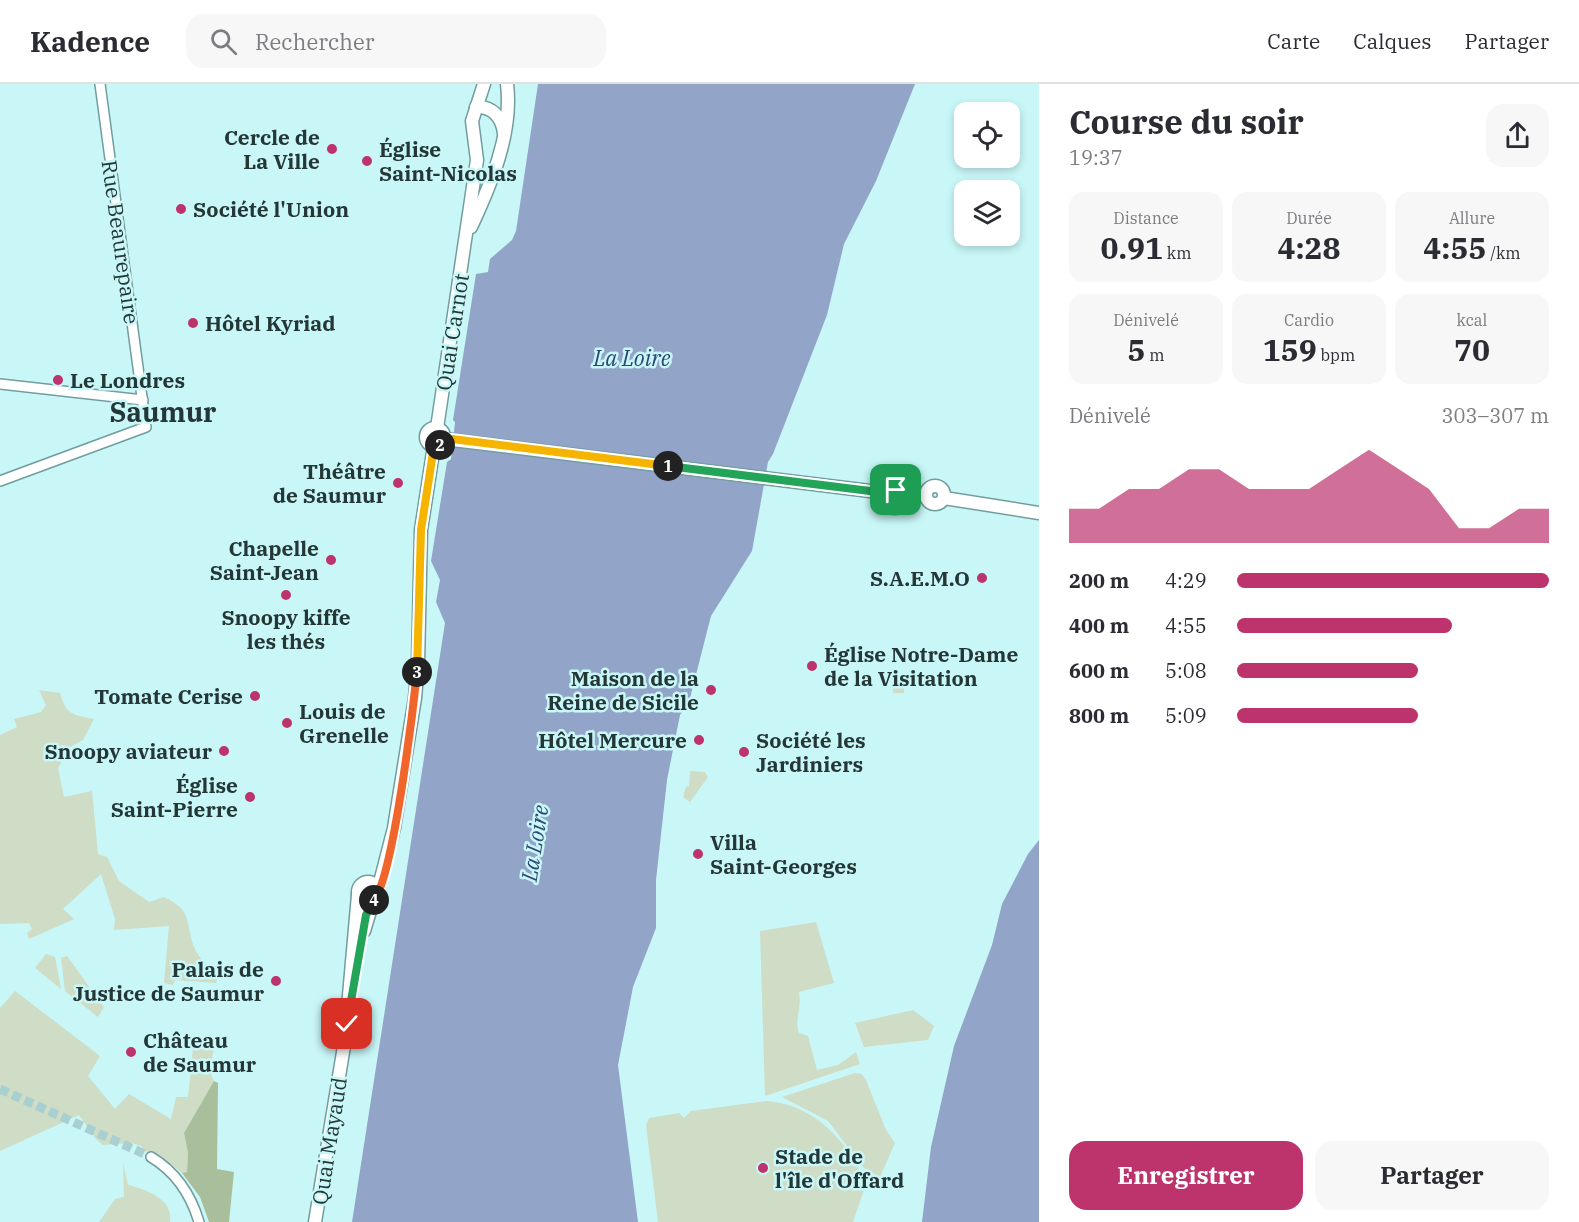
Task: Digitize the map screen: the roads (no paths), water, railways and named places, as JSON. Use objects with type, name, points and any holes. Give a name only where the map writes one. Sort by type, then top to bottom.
[{"type":"main road","name":"Quai Carnot","points":[[386,868],[416,688],[421,530],[442,438],[477,160],[472,132],[476,107],[484,84]]},
{"type":"main road","name":"Quai Carnot","points":[[466,237],[502,144],[509,109],[507,84]]},
{"type":"main road","points":[[476,107],[488,108],[502,123],[502,144],[489,152],[476,149]]},
{"type":"main road","points":[[472,132],[479,119],[495,113]]},
{"type":"main road","points":[[442,438],[870,491],[886,496],[896,490],[902,493],[904,499],[926,496],[932,503],[939,503],[944,498],[1039,513]]},
{"type":"main road","points":[[370,882],[377,888],[375,897],[364,902],[358,895],[361,885],[370,882],[386,868]]},
{"type":"main road","name":"Quai Mayaud","points":[[315,1222],[366,915],[386,868]]},
{"type":"main road","name":"Quai Mayaud","points":[[347,1024],[358,895]]},
{"type":"street","name":"Rue Beaurepaire","points":[[0,481],[146,427],[100,84]]},
{"type":"street","points":[[0,384],[143,400]]},
{"type":"street","points":[[152,1157],[178,1180],[190,1199],[200,1222]]},
{"type":"water","name":"La Loire","points":[[538,84],[915,84],[876,181],[844,244],[827,315],[768,462],[752,551],[711,616],[689,702],[680,715],[667,780],[656,880],[656,928],[633,987],[618,1065],[638,1222],[352,1222],[445,623],[436,602],[440,580],[431,561],[447,462],[451,459],[455,422],[453,420],[476,274],[488,272],[490,259],[512,240],[516,231]]},
{"type":"water","points":[[1039,840],[1039,1222],[922,1222],[931,1147],[954,1046],[992,945],[1002,904],[1028,854]]},
{"type":"tunnel","points":[[0,1089],[151,1157]]},
{"type":"place","name":"Cercle de La Ville","points":[[332,149]]},
{"type":"place","name":"Église Saint-Nicolas","points":[[367,161]]},
{"type":"place","name":"Société l'Union","points":[[181,209]]},
{"type":"place","name":"Hôtel Kyriad","points":[[193,323]]},
{"type":"place","name":"Le Londres","points":[[58,380]]},
{"type":"place","name":"Théâtre de Saumur","points":[[398,483]]},
{"type":"place","name":"Chapelle Saint-Jean","points":[[331,560]]},
{"type":"place","name":"S.A.E.M.O","points":[[982,578]]},
{"type":"place","name":"Snoopy kiffe les thés","points":[[286,595]]},
{"type":"place","name":"Église Notre-Dame de la Visitation","points":[[812,666]]},
{"type":"place","name":"Maison de la Reine de Sicile","points":[[711,690]]},
{"type":"place","name":"Tomate Cerise","points":[[255,696]]},
{"type":"place","name":"Louis de Grenelle","points":[[287,723]]},
{"type":"place","name":"Hôtel Mercure","points":[[699,740]]},
{"type":"place","name":"Snoopy aviateur","points":[[224,751]]},
{"type":"place","name":"Société les Jardiniers","points":[[744,752]]},
{"type":"place","name":"Église Saint-Pierre","points":[[250,797]]},
{"type":"place","name":"Villa Saint-Georges","points":[[698,854]]},
{"type":"place","name":"Palais de Justice de Saumur","points":[[276,981]]},
{"type":"place","name":"Château de Saumur","points":[[131,1052]]},
{"type":"place","name":"Stade de l'île d'Offard","points":[[763,1168]]},
{"type":"district","name":"Saumur","points":[[163,411]]}]
